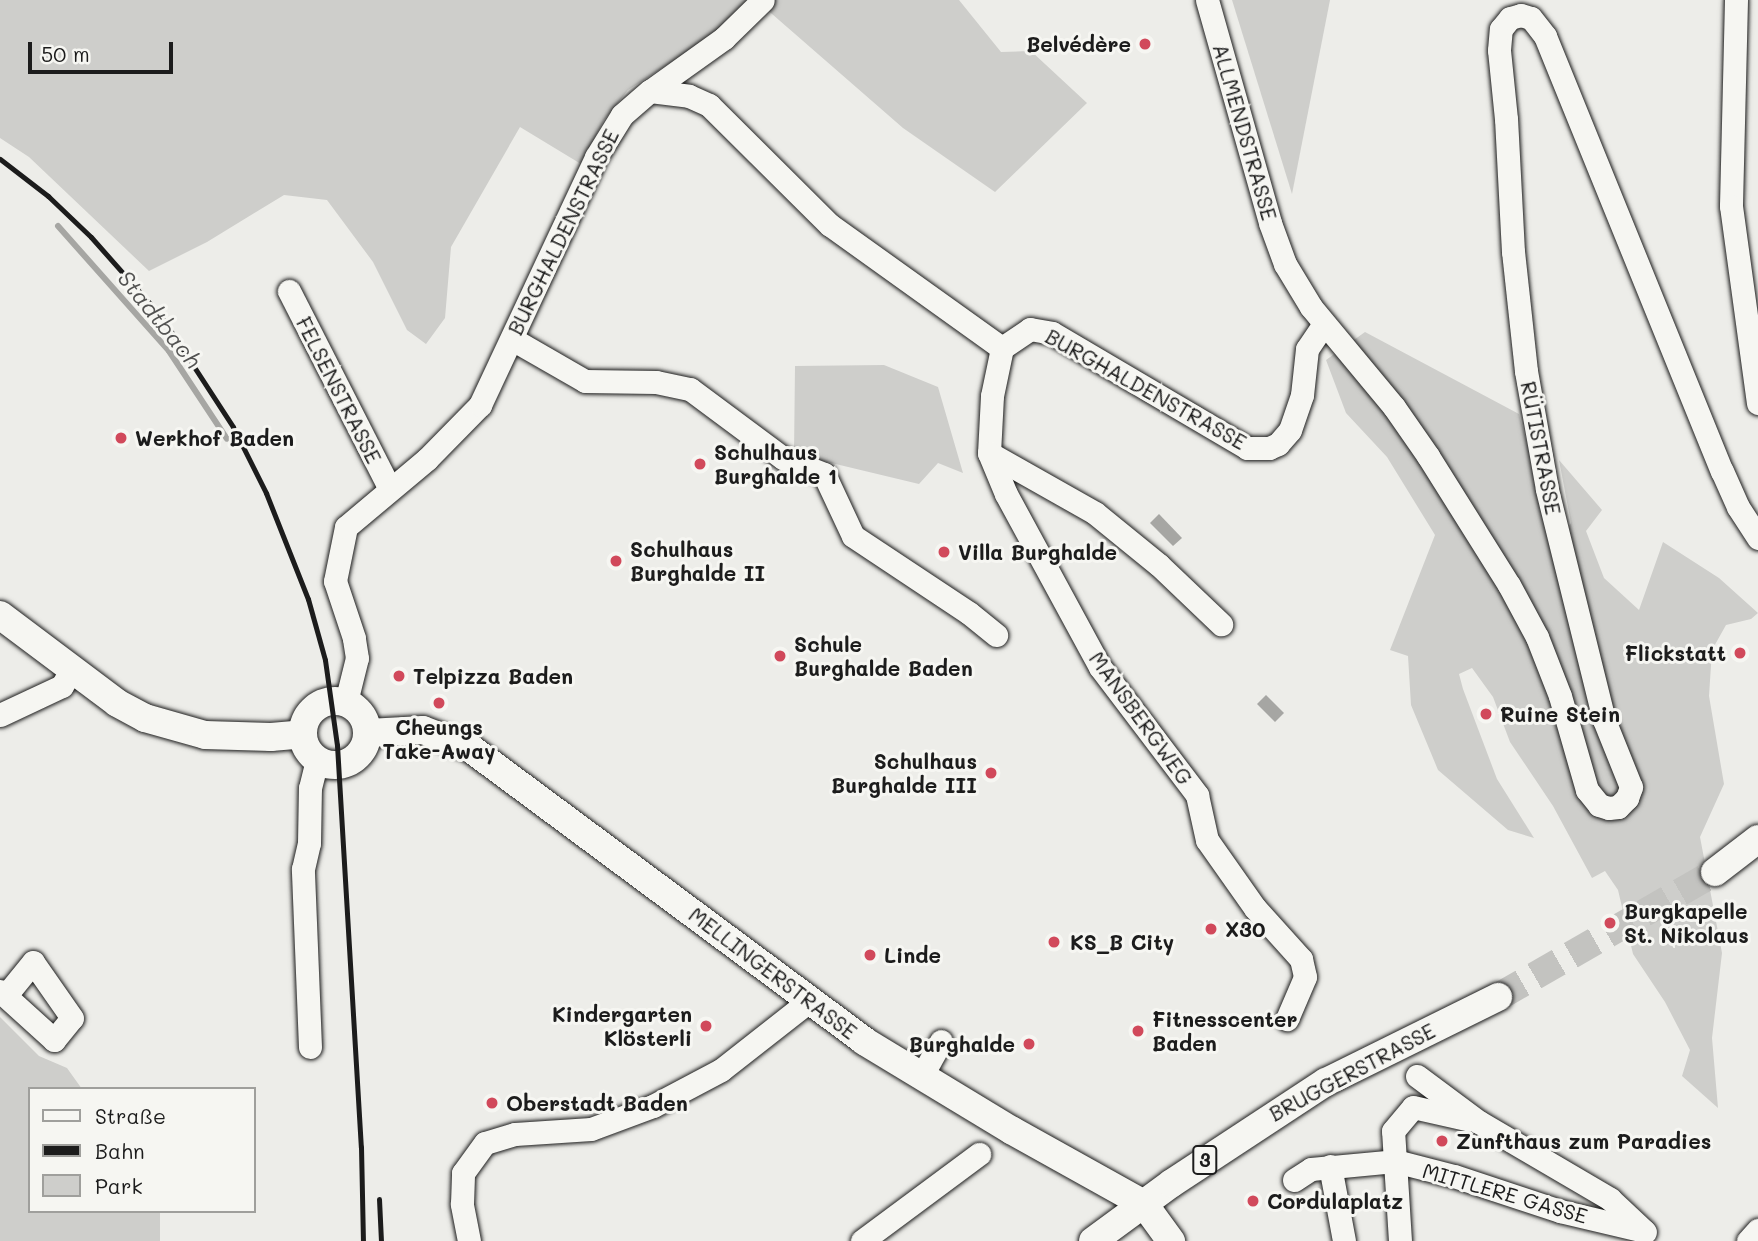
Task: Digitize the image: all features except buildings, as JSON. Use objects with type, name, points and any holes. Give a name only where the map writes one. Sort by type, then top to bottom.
[{"type":"main road","points":[[0,615],[117,703],[170,727],[205,735],[271,737],[303,734]]},
{"type":"main road","points":[[335,700],[345,702],[362,714],[368,733],[363,751],[349,763],[327,764],[309,753],[303,734],[304,723],[316,706],[335,700]]},
{"type":"main road","name":"MELLINGERSTRASSE","points":[[368,733],[423,730],[470,748],[864,1041],[921,1077],[1144,1204],[1171,1241]]},
{"type":"main road","points":[[1716,872],[1758,839]]},
{"type":"main road","name":"BRUGGERSTRASSE","points":[[1144,1204],[1268,1117],[1326,1082],[1498,997]]},
{"type":"main road","name":"3","points":[[1093,1241],[1144,1204]]},
{"type":"street","name":"BURGHALDENSTRASSE","points":[[345,702],[357,658],[335,580],[346,527],[427,459],[480,405],[596,157],[622,115],[650,91],[724,38],[763,0]]},
{"type":"street","name":"ALLMENDSTRASSE","points":[[1207,0],[1270,223],[1285,264]]},
{"type":"street","points":[[1735,0],[1731,206],[1758,403]]},
{"type":"street","name":"RÜTISTRASSE","points":[[1285,264],[1324,324],[1394,407],[1466,512],[1509,585],[1537,637],[1560,696],[1581,773],[1593,800],[1609,808],[1623,804],[1630,787],[1604,720],[1547,489],[1520,331],[1499,39],[1505,23],[1521,8],[1537,23],[1545,36],[1717,459],[1755,524]]},
{"type":"street","points":[[650,91],[689,96],[709,104],[830,225],[1002,348]]},
{"type":"street","name":"FELSENSTRASSE","points":[[289,291],[390,488]]},
{"type":"street","name":"BURGHALDENSTRASSE","points":[[1002,348],[1030,329],[1052,333],[1247,448],[1258,449],[1278,444],[1290,430],[1302,395],[1309,342],[1324,324]]},
{"type":"street","points":[[512,338],[585,381],[656,382],[690,390],[783,458],[824,474],[853,536],[970,613],[996,635]]},
{"type":"street","name":"MANSBERGWEG","points":[[1002,348],[992,396],[989,453],[1006,494],[1100,667],[1197,795],[1207,840],[1255,908],[1301,959],[1305,977],[1287,1019]]},
{"type":"street","points":[[989,453],[1095,513],[1159,565],[1221,624]]},
{"type":"street","points":[[0,715],[62,686],[71,670]]},
{"type":"street","points":[[310,1047],[303,869],[309,843],[310,788],[317,760]]},
{"type":"street","points":[[468,1241],[462,1204],[463,1173],[485,1143],[515,1135],[591,1129],[653,1106],[721,1070],[809,1001]]},
{"type":"street","points":[[921,1077],[941,1041]]},
{"type":"street","points":[[1417,1076],[1479,1122],[1610,1199],[1647,1236]]},
{"type":"street","points":[[1400,1241],[1393,1131],[1413,1107],[1479,1122]]},
{"type":"street","points":[[862,1241],[979,1154]]},
{"type":"street","points":[[1294,1180],[1311,1169],[1395,1161]]},
{"type":"street","name":"MITTLERE GASSE","points":[[1395,1161],[1454,1176],[1647,1236]]},
{"type":"street","points":[[1330,1166],[1344,1241]]},
{"type":"street","points":[[1748,1241],[1758,1230]]},
{"type":"green space","points":[[0,0],[751,0],[713,35],[628,90],[604,120],[581,164],[520,127],[451,247],[445,318],[426,344],[407,330],[373,262],[327,200],[284,195],[207,242],[149,271],[29,157],[0,138]]},
{"type":"green space","points":[[756,0],[959,0],[1001,52],[1031,51],[1087,103],[995,192],[903,128]]},
{"type":"green space","points":[[1232,0],[1330,0],[1292,194]]},
{"type":"green space","points":[[1365,332],[1519,414],[1555,548],[1571,523],[1559,460],[1602,510],[1586,531],[1604,578],[1639,610],[1663,542],[1719,578],[1758,613],[1751,619],[1726,625],[1712,650],[1709,696],[1724,784],[1700,837],[1722,953],[1712,1038],[1718,1108],[1682,1076],[1690,1050],[1665,1002],[1633,954],[1618,890],[1605,871],[1592,878],[1553,806],[1510,742],[1493,697],[1472,668],[1459,674],[1463,689],[1497,779],[1534,838],[1508,830],[1438,770],[1411,705],[1408,656],[1390,650],[1435,535],[1387,457],[1346,413],[1326,360]]},
{"type":"green space","points":[[884,365],[938,387],[963,473],[938,463],[919,484],[794,454],[795,366]]},
{"type":"green space","points":[[0,1017],[39,1056],[67,1068],[81,1087],[28,1087],[28,1213],[160,1213],[160,1241],[0,1241]]},
{"type":"shaded area","points":[[1159,514],[1182,538],[1173,546],[1150,523]]},
{"type":"shaded area","points":[[1266,695],[1284,713],[1275,722],[1257,704]]},
{"type":"waterway","name":"Stadtbach","points":[[58,226],[169,351],[227,439]]},
{"type":"tunnel","points":[[1498,997],[1715,872]]},
{"type":"railway","points":[[0,159],[48,196],[91,237],[161,316],[233,427],[266,493],[308,599],[325,660],[337,745],[361,1147],[363,1241]]},
{"type":"railway","points":[[379,1199],[381,1241]]},
{"type":"place","name":"Belvédère","points":[[1145,44]]},
{"type":"place","name":"Werkhof Baden","points":[[121,438]]},
{"type":"place","name":"Schulhaus Burghalde 1","points":[[700,464]]},
{"type":"place","name":"Villa Burghalde","points":[[944,552]]},
{"type":"place","name":"Schulhaus Burghalde II","points":[[616,561]]},
{"type":"place","name":"Flickstatt","points":[[1740,653]]},
{"type":"place","name":"Schule Burghalde Baden","points":[[780,656]]},
{"type":"place","name":"Telpizza Baden","points":[[399,676]]},
{"type":"place","name":"Cheungs Take-Away","points":[[439,703]]},
{"type":"place","name":"Ruine Stein","points":[[1486,714]]},
{"type":"place","name":"Schulhaus Burghalde III","points":[[991,773]]},
{"type":"place","name":"Burgkapelle St. Nikolaus","points":[[1610,923]]},
{"type":"place","name":"X30","points":[[1211,929]]},
{"type":"place","name":"KS_B City","points":[[1054,942]]},
{"type":"place","name":"Linde","points":[[870,955]]},
{"type":"place","name":"Kindergarten Klösterli","points":[[706,1026]]},
{"type":"place","name":"Fitnesscenter Baden","points":[[1138,1031]]},
{"type":"place","name":"Burghalde","points":[[1029,1044]]},
{"type":"place","name":"Oberstadt Baden","points":[[492,1103]]},
{"type":"place","name":"Zunfthaus zum Paradies","points":[[1442,1141]]},
{"type":"place","name":"Cordulaplatz","points":[[1253,1201]]}]
